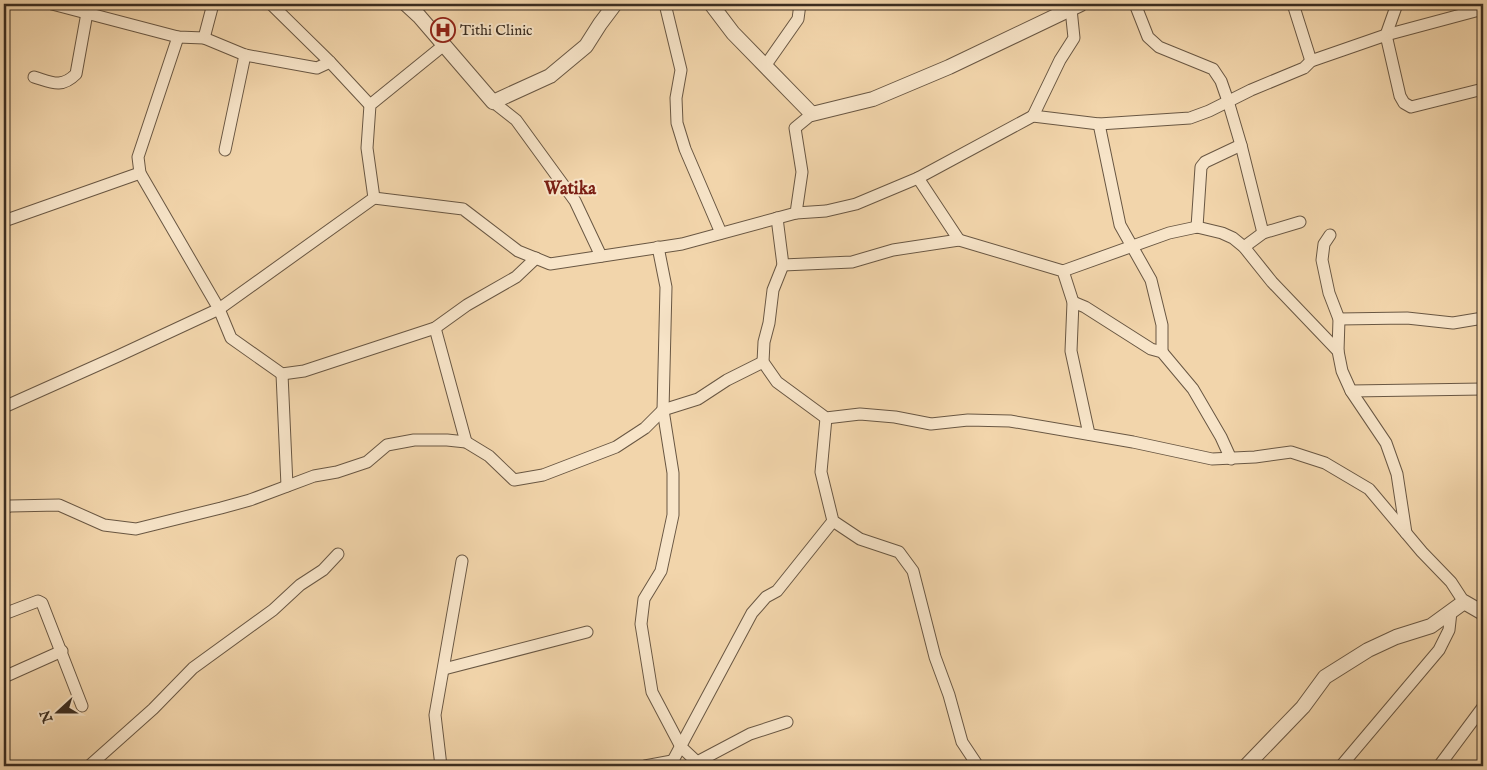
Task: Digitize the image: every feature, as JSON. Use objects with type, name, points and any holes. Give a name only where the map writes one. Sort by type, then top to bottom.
[{"type":"street","points":[[52,4],[178,37],[204,38],[245,55],[317,68],[330,62]]},
{"type":"street","points":[[204,38],[213,4]]},
{"type":"street","points":[[271,4],[330,62],[370,106],[367,148],[374,198]]},
{"type":"street","points":[[493,102],[550,76],[586,46],[615,4]]},
{"type":"street","points":[[665,4],[681,70],[676,98],[677,123],[685,149],[720,234]]},
{"type":"street","points":[[711,4],[733,33],[812,114]]},
{"type":"street","points":[[765,66],[798,19],[800,4]]},
{"type":"street","points":[[1136,4],[1148,37],[1159,48],[1213,68],[1221,81],[1242,145],[1263,233]]},
{"type":"street","points":[[1293,4],[1311,61]]},
{"type":"street","points":[[1397,4],[1386,35],[1400,96],[1404,103],[1411,107],[1483,89]]},
{"type":"street","points":[[409,5],[493,102],[516,120],[576,201],[601,256]]},
{"type":"street","points":[[796,213],[802,172],[795,128],[812,114],[873,99],[949,67],[1076,6],[1074,38],[1060,60],[1033,116]]},
{"type":"street","points":[[4,406],[219,309],[374,198],[463,209],[518,251],[550,264],[682,244],[796,213],[826,211],[856,204],[918,178],[1033,116],[1099,124],[1190,118],[1304,68],[1311,61],[1386,35],[1483,9]]},
{"type":"street","points":[[34,77],[59,84],[72,79],[76,74],[87,13]]},
{"type":"street","points":[[178,37],[138,157],[140,173],[219,309],[231,338],[282,374],[304,370],[435,328],[468,305],[516,277],[536,258]]},
{"type":"street","points":[[370,106],[444,45]]},
{"type":"street","points":[[225,150],[245,55]]},
{"type":"street","points":[[1099,124],[1120,225],[1151,280],[1162,325],[1162,352]]},
{"type":"street","points":[[1198,227],[1201,167],[1205,162],[1242,145]]},
{"type":"street","points":[[4,221],[140,173]]},
{"type":"street","points":[[918,178],[960,240]]},
{"type":"street","points":[[777,218],[783,265],[774,290],[764,342],[763,362],[777,382],[826,418],[860,414],[895,417],[932,424],[968,420],[1010,421],[1133,442],[1212,459],[1255,457],[1291,452],[1326,463],[1369,489],[1422,552],[1451,582],[1464,602],[1483,612]]},
{"type":"street","points":[[1244,247],[1263,233],[1300,222]]},
{"type":"street","points":[[783,265],[852,262],[893,250],[960,240],[1063,271],[1169,233],[1198,227],[1234,238],[1244,247],[1272,282],[1338,352]]},
{"type":"street","points":[[1330,235],[1324,244],[1322,260],[1329,293],[1339,319],[1338,352],[1342,371],[1352,391],[1386,443],[1397,474],[1406,533]]},
{"type":"street","points":[[658,248],[666,287],[663,410],[673,473],[673,515],[661,571],[644,599],[641,624],[652,692],[681,747],[698,764],[750,734],[787,722]]},
{"type":"street","points":[[1063,271],[1073,302],[1071,352],[1089,434]]},
{"type":"street","points":[[1073,302],[1085,307],[1150,349],[1162,352],[1193,389],[1221,437],[1231,459]]},
{"type":"street","points":[[1339,319],[1407,318],[1453,323],[1483,318]]},
{"type":"street","points":[[435,328],[466,442]]},
{"type":"street","points":[[4,508],[10,506],[59,505],[104,525],[136,529],[236,504],[314,476],[337,472],[367,462],[387,445],[414,440],[466,442],[490,456],[514,480],[543,475],[616,447],[645,428],[663,410],[698,399],[727,380],[763,362]]},
{"type":"street","points":[[282,374],[287,486]]},
{"type":"street","points":[[1352,391],[1483,389]]},
{"type":"street","points":[[826,418],[821,472],[833,521],[860,539],[898,552],[913,571],[933,649],[949,695],[962,742],[978,766]]},
{"type":"street","points":[[645,766],[671,764],[752,613],[766,597],[778,590],[833,521]]},
{"type":"street","points":[[89,766],[153,709],[193,668],[273,610],[300,585],[323,570],[338,554]]},
{"type":"street","points":[[441,766],[435,715],[462,561]]},
{"type":"street","points":[[4,614],[38,601],[42,603],[82,706]]},
{"type":"street","points":[[1246,766],[1303,707],[1325,677],[1368,650],[1396,637],[1430,626],[1464,602]]},
{"type":"street","points":[[1341,766],[1439,650],[1449,630],[1451,612]]},
{"type":"street","points":[[444,668],[587,632]]},
{"type":"street","points":[[4,677],[62,651]]},
{"type":"street","points":[[1439,766],[1483,707]]},
{"type":"place","name":"Tithi Clinic","points":[[443,30]]},
{"type":"district","name":"Watika","points":[[570,188]]}]
